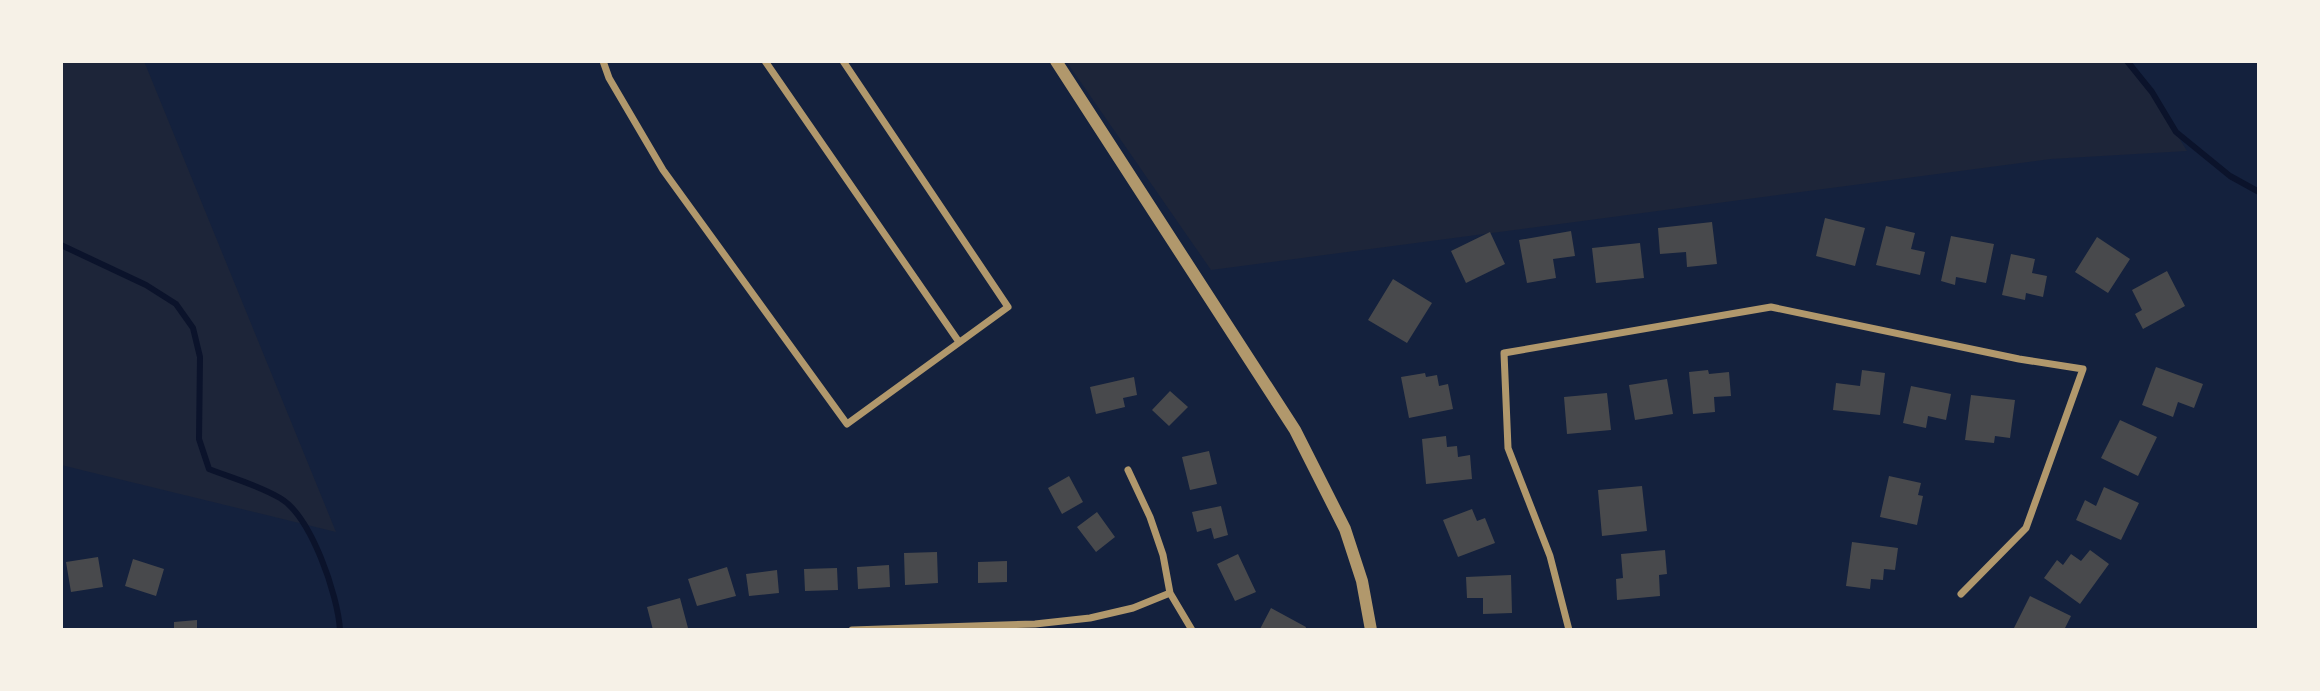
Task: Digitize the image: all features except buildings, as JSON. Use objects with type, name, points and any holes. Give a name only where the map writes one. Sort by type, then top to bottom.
[{"type":"street","points":[[603,61],[609,78],[663,170],[847,424],[1008,307],[843,61]]},
{"type":"street","points":[[765,61],[959,342]]},
{"type":"street","points":[[1056,61],[1295,430],[1345,528],[1362,581],[1371,630]]},
{"type":"street","points":[[1569,630],[1550,556],[1508,448],[1504,353],[1771,307],[2019,359],[2083,369],[2026,528],[1961,594]]},
{"type":"street","points":[[1128,470],[1150,517],[1163,555],[1170,593],[1192,630]]},
{"type":"street","points":[[852,630],[1035,624],[1090,618],[1133,608],[1170,593]]},
{"type":"shaded area","points":[[61,61],[144,61],[336,532],[61,465]]},
{"type":"shaded area","points":[[1066,61],[2127,61],[2151,92],[2187,151],[2051,159],[1211,270]]},
{"type":"waterway","points":[[2127,61],[2152,92],[2176,132],[2230,176],[2259,192]]},
{"type":"waterway","points":[[61,245],[146,285],[176,304],[193,328],[200,357],[199,439],[209,469],[263,489],[291,507],[302,521],[321,558],[334,597],[340,630]]}]
